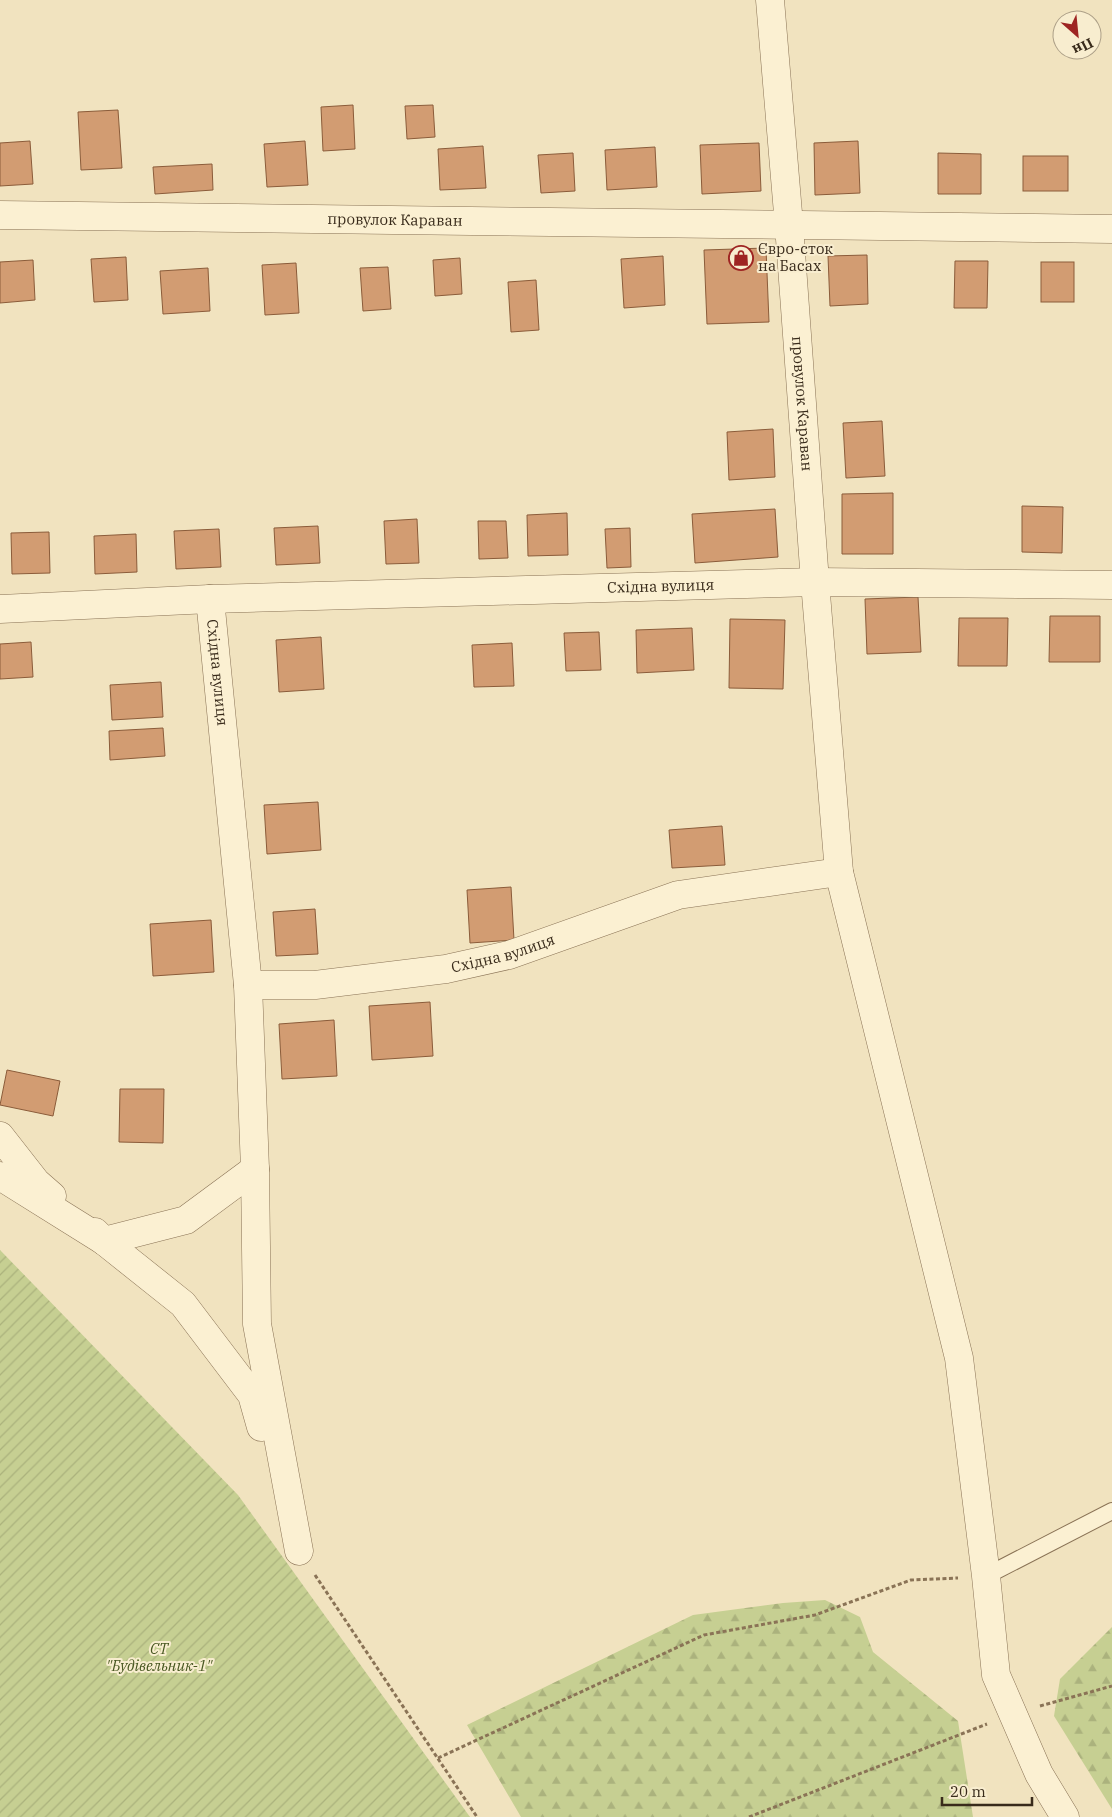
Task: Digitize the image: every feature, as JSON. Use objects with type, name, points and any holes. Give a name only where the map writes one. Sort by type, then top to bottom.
[{"type":"street","name":"провулок Караван","points":[[770,0],[839,872],[959,1358],[986,1576],[996,1675],[1039,1774],[1065,1817]]},
{"type":"street","name":"провулок Караван","points":[[0,215],[1112,229]]},
{"type":"street","name":"Східна вулиця","points":[[0,609],[210,599],[815,582],[1112,585]]},
{"type":"street","name":"Східна вулиця","points":[[210,599],[248,985],[256,1169],[257,1324],[299,1551]]},
{"type":"street","name":"Східна вулиця","points":[[248,985],[315,985],[446,969],[509,955],[678,895],[839,872]]},
{"type":"street","points":[[0,1136],[36,1182],[104,1241],[183,1304],[252,1395],[299,1551]]},
{"type":"street","points":[[0,1176],[104,1241],[186,1220],[256,1169]]},
{"type":"lane","points":[[986,1576],[1112,1511]]},
{"type":"path","points":[[299,1551],[476,1817]]},
{"type":"path","points":[[438,1758],[704,1635],[815,1615],[911,1580],[986,1576]]},
{"type":"path","points":[[749,1817],[1014,1714],[1112,1686]]},
{"type":"green space","name":"СТ \"Будівельник-1\"","points":[[0,1250],[238,1495],[470,1817],[0,1817]]},
{"type":"green space","points":[[825,1600],[860,1617],[873,1652],[958,1721],[973,1817],[521,1817],[467,1725],[693,1615],[783,1603]]},
{"type":"green space","points":[[1112,1627],[1112,1809],[1054,1716],[1060,1679]]},
{"type":"building","points":[[353,105],[355,149],[323,151],[321,107]]},
{"type":"building","points":[[433,105],[435,137],[407,139],[405,106]]},
{"type":"building","points":[[118,110],[122,168],[81,170],[78,112]]},
{"type":"building","points":[[30,141],[33,184],[0,186],[0,143]]},
{"type":"building","points":[[305,141],[308,185],[267,187],[264,144]]},
{"type":"building","points":[[858,141],[860,193],[815,195],[814,143]]},
{"type":"building","points":[[759,143],[761,191],[702,194],[700,145]]},
{"type":"building","points":[[483,146],[486,188],[440,190],[438,149]]},
{"type":"building","points":[[655,147],[657,187],[607,190],[605,150]]},
{"type":"building","points":[[573,153],[575,191],[541,193],[538,155]]},
{"type":"building","points":[[938,153],[981,154],[981,194],[938,194]]},
{"type":"building","points":[[1023,156],[1068,156],[1068,191],[1023,191]]},
{"type":"building","points":[[212,164],[213,190],[155,194],[153,167]]},
{"type":"building","points":[[766,248],[769,322],[707,324],[704,250]]},
{"type":"building","points":[[867,255],[868,304],[830,306],[828,256]]},
{"type":"building","points":[[663,256],[665,305],[624,308],[621,259]]},
{"type":"building","points":[[126,257],[128,300],[94,302],[91,259]]},
{"type":"building","points":[[460,258],[462,294],[435,296],[433,260]]},
{"type":"building","points":[[33,260],[35,300],[0,303],[0,262]]},
{"type":"building","points":[[955,261],[988,261],[987,308],[954,308]]},
{"type":"building","points":[[1041,262],[1074,262],[1074,302],[1041,302]]},
{"type":"building","points":[[296,263],[299,313],[265,315],[262,265]]},
{"type":"building","points":[[388,267],[391,309],[363,311],[360,268]]},
{"type":"building","points":[[208,268],[210,311],[163,314],[160,271]]},
{"type":"building","points":[[536,280],[539,330],[511,332],[508,282]]},
{"type":"building","points":[[882,421],[885,476],[846,478],[843,423]]},
{"type":"building","points":[[773,429],[775,477],[729,480],[727,432]]},
{"type":"building","points":[[893,493],[893,554],[842,554],[842,494]]},
{"type":"building","points":[[1022,506],[1063,507],[1062,553],[1022,552]]},
{"type":"building","points":[[775,509],[778,557],[695,563],[692,514]]},
{"type":"building","points":[[567,513],[568,555],[528,556],[527,515]]},
{"type":"building","points":[[417,519],[419,563],[386,564],[384,521]]},
{"type":"building","points":[[478,521],[506,521],[508,558],[479,559]]},
{"type":"building","points":[[318,526],[320,563],[276,565],[274,528]]},
{"type":"building","points":[[630,528],[631,567],[607,568],[605,529]]},
{"type":"building","points":[[219,529],[221,567],[176,569],[174,531]]},
{"type":"building","points":[[49,532],[50,573],[12,574],[11,533]]},
{"type":"building","points":[[136,534],[137,572],[95,574],[94,536]]},
{"type":"building","points":[[918,597],[921,652],[867,654],[865,599]]},
{"type":"building","points":[[1050,616],[1100,616],[1100,662],[1049,662]]},
{"type":"building","points":[[959,618],[1008,618],[1007,666],[958,666]]},
{"type":"building","points":[[730,619],[785,620],[783,689],[729,688]]},
{"type":"building","points":[[692,628],[694,670],[637,673],[636,630]]},
{"type":"building","points":[[599,632],[601,670],[566,671],[564,633]]},
{"type":"building","points":[[321,637],[324,689],[279,692],[276,640]]},
{"type":"building","points":[[31,642],[33,677],[0,679],[0,644]]},
{"type":"building","points":[[512,643],[514,686],[474,687],[472,645]]},
{"type":"building","points":[[161,682],[163,717],[112,720],[110,685]]},
{"type":"building","points":[[163,728],[165,756],[110,760],[109,731]]},
{"type":"building","points":[[318,802],[321,850],[267,854],[264,805]]},
{"type":"building","points":[[722,826],[725,865],[672,868],[669,830]]},
{"type":"building","points":[[511,887],[514,940],[470,943],[467,890]]},
{"type":"building","points":[[315,909],[318,954],[276,956],[273,912]]},
{"type":"building","points":[[211,920],[214,972],[153,976],[150,924]]},
{"type":"building","points":[[430,1002],[433,1056],[372,1060],[369,1006]]},
{"type":"building","points":[[334,1020],[337,1076],[282,1079],[279,1024]]},
{"type":"building","points":[[7,1070],[60,1081],[53,1116],[0,1105]]},
{"type":"building","points":[[120,1089],[164,1089],[163,1143],[119,1142]]},
{"type":"place","name":"Євро-сток на Басах","points":[[741,258]]}]
